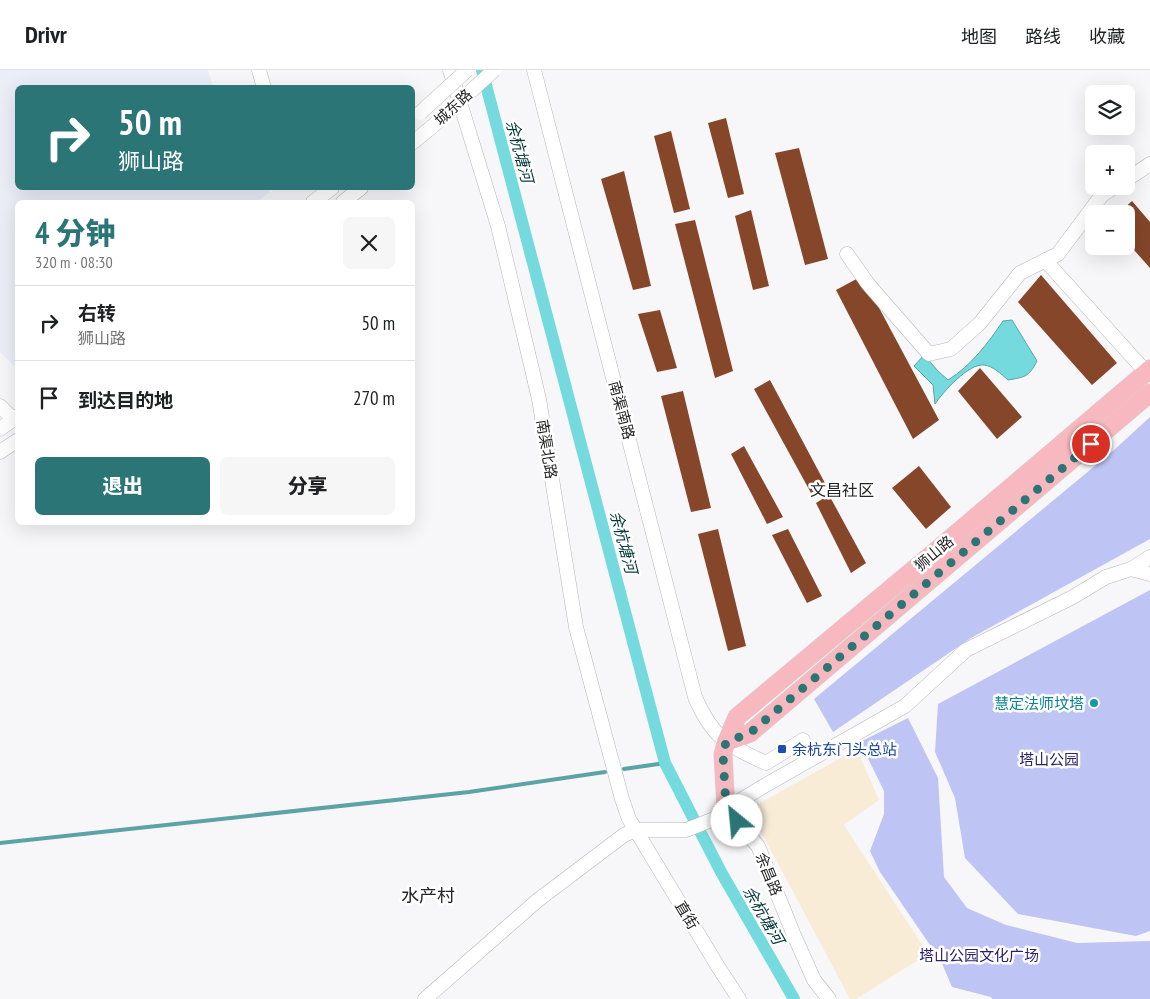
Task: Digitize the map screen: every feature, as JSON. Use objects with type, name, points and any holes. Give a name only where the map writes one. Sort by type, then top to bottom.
[{"type":"main road","name":"狮山路","points":[[720,814],[723,754],[737,717],[1148,370]]},
{"type":"main road","name":"狮山路","points":[[726,742],[750,733],[1150,393]]},
{"type":"street","points":[[259,70],[263,85]]},
{"type":"street","name":"南渠北路","points":[[450,70],[498,226],[539,399],[576,627],[622,798],[629,820],[636,830]]},
{"type":"street","name":"城东路","points":[[416,117],[467,70]]},
{"type":"street","name":"城东路","points":[[415,141],[494,70]]},
{"type":"street","name":"南渠南路","points":[[534,70],[693,688],[702,712],[716,733],[726,742],[739,751],[766,763],[803,740]]},
{"type":"street","points":[[1135,174],[1150,164]]},
{"type":"street","points":[[346,200],[358,190]]},
{"type":"street","points":[[847,254],[868,284],[929,354],[951,349],[980,323],[1020,273],[1058,254],[1102,195]]},
{"type":"street","points":[[1045,260],[1148,370]]},
{"type":"street","points":[[0,406],[15,417],[0,429]]},
{"type":"street","points":[[0,452],[15,442]]},
{"type":"street","points":[[425,999],[538,900],[624,834],[636,830],[686,830],[720,814],[905,706],[966,650],[1073,597],[1106,577],[1131,569],[1150,557]]},
{"type":"street","points":[[1131,569],[1150,574]]},
{"type":"street","name":"余昌路","points":[[720,814],[758,846],[793,934],[814,980],[829,999]]},
{"type":"street","name":"直街","points":[[636,830],[739,999]]},
{"type":"shaded area","points":[[0,70],[208,70],[212,85],[15,85],[15,190],[268,190],[270,192],[259,200],[15,200],[15,367],[0,352]]},
{"type":"shaded area","points":[[1012,320],[1037,361],[1029,373],[1023,377],[1008,380],[991,367],[978,366],[957,379],[935,404],[933,385],[914,366],[924,355],[948,380],[972,361],[1003,321]]},
{"type":"shaded area","points":[[857,749],[879,800],[844,825],[928,954],[856,999],[850,999],[749,809]]},
{"type":"green space","points":[[1150,417],[1150,539],[971,638],[833,732],[814,699],[1114,450]]},
{"type":"green space","name":"塔山公园","points":[[1150,590],[1150,931],[1136,936],[1018,914],[965,858],[955,798],[935,752],[938,704]]},
{"type":"green space","name":"塔山公园文化广场","points":[[908,718],[938,778],[944,877],[967,908],[1006,925],[1077,943],[1150,941],[1150,999],[992,999],[991,997],[952,987],[941,961],[880,872],[870,851],[884,814],[884,791],[860,742]]},
{"type":"building","points":[[726,118],[744,194],[728,198],[708,123]]},
{"type":"building","points":[[671,131],[690,209],[674,213],[654,136]]},
{"type":"building","points":[[799,148],[828,259],[805,265],[775,153]]},
{"type":"building","points":[[624,171],[651,286],[633,290],[601,179]]},
{"type":"building","points":[[1132,201],[1150,222],[1150,268],[1135,251],[1135,205],[1128,205]]},
{"type":"building","points":[[751,210],[769,286],[753,290],[735,216]]},
{"type":"building","points":[[695,220],[733,371],[715,378],[675,224]]},
{"type":"building","points":[[1041,275],[1117,363],[1092,385],[1018,302]]},
{"type":"building","points":[[862,276],[939,420],[913,439],[836,290]]},
{"type":"building","points":[[660,310],[677,368],[657,372],[638,314]]},
{"type":"building","points":[[980,368],[1022,417],[997,439],[958,391]]},
{"type":"building","points":[[770,380],[826,485],[811,493],[754,389]]},
{"type":"building","points":[[683,391],[711,508],[691,512],[661,396]]},
{"type":"building","points":[[744,446],[783,517],[767,524],[731,454]]},
{"type":"building","points":[[919,466],[951,507],[926,529],[892,488]]},
{"type":"building","points":[[829,495],[866,563],[851,573],[816,503]]},
{"type":"building","points":[[718,529],[746,646],[728,651],[698,534]]},
{"type":"building","points":[[788,529],[822,596],[807,603],[772,535]]},
{"type":"waterway","name":"余杭塘河","points":[[482,70],[665,763],[721,872],[794,999]]},
{"type":"waterway","points":[[624,769],[665,763]]},
{"type":"waterway","points":[[0,843],[469,792],[605,772]]},
{"type":"place","name":"慧定法师坟塔","points":[[1094,703]]},
{"type":"place","name":"余杭东门头总站","points":[[782,749]]},
{"type":"district","name":"文昌社区","points":[[842,490]]},
{"type":"district","name":"水产村","points":[[428,895]]},
{"type":"route","points":[[737,821],[726,808],[723,754],[726,742],[750,733],[1091,444]]}]
